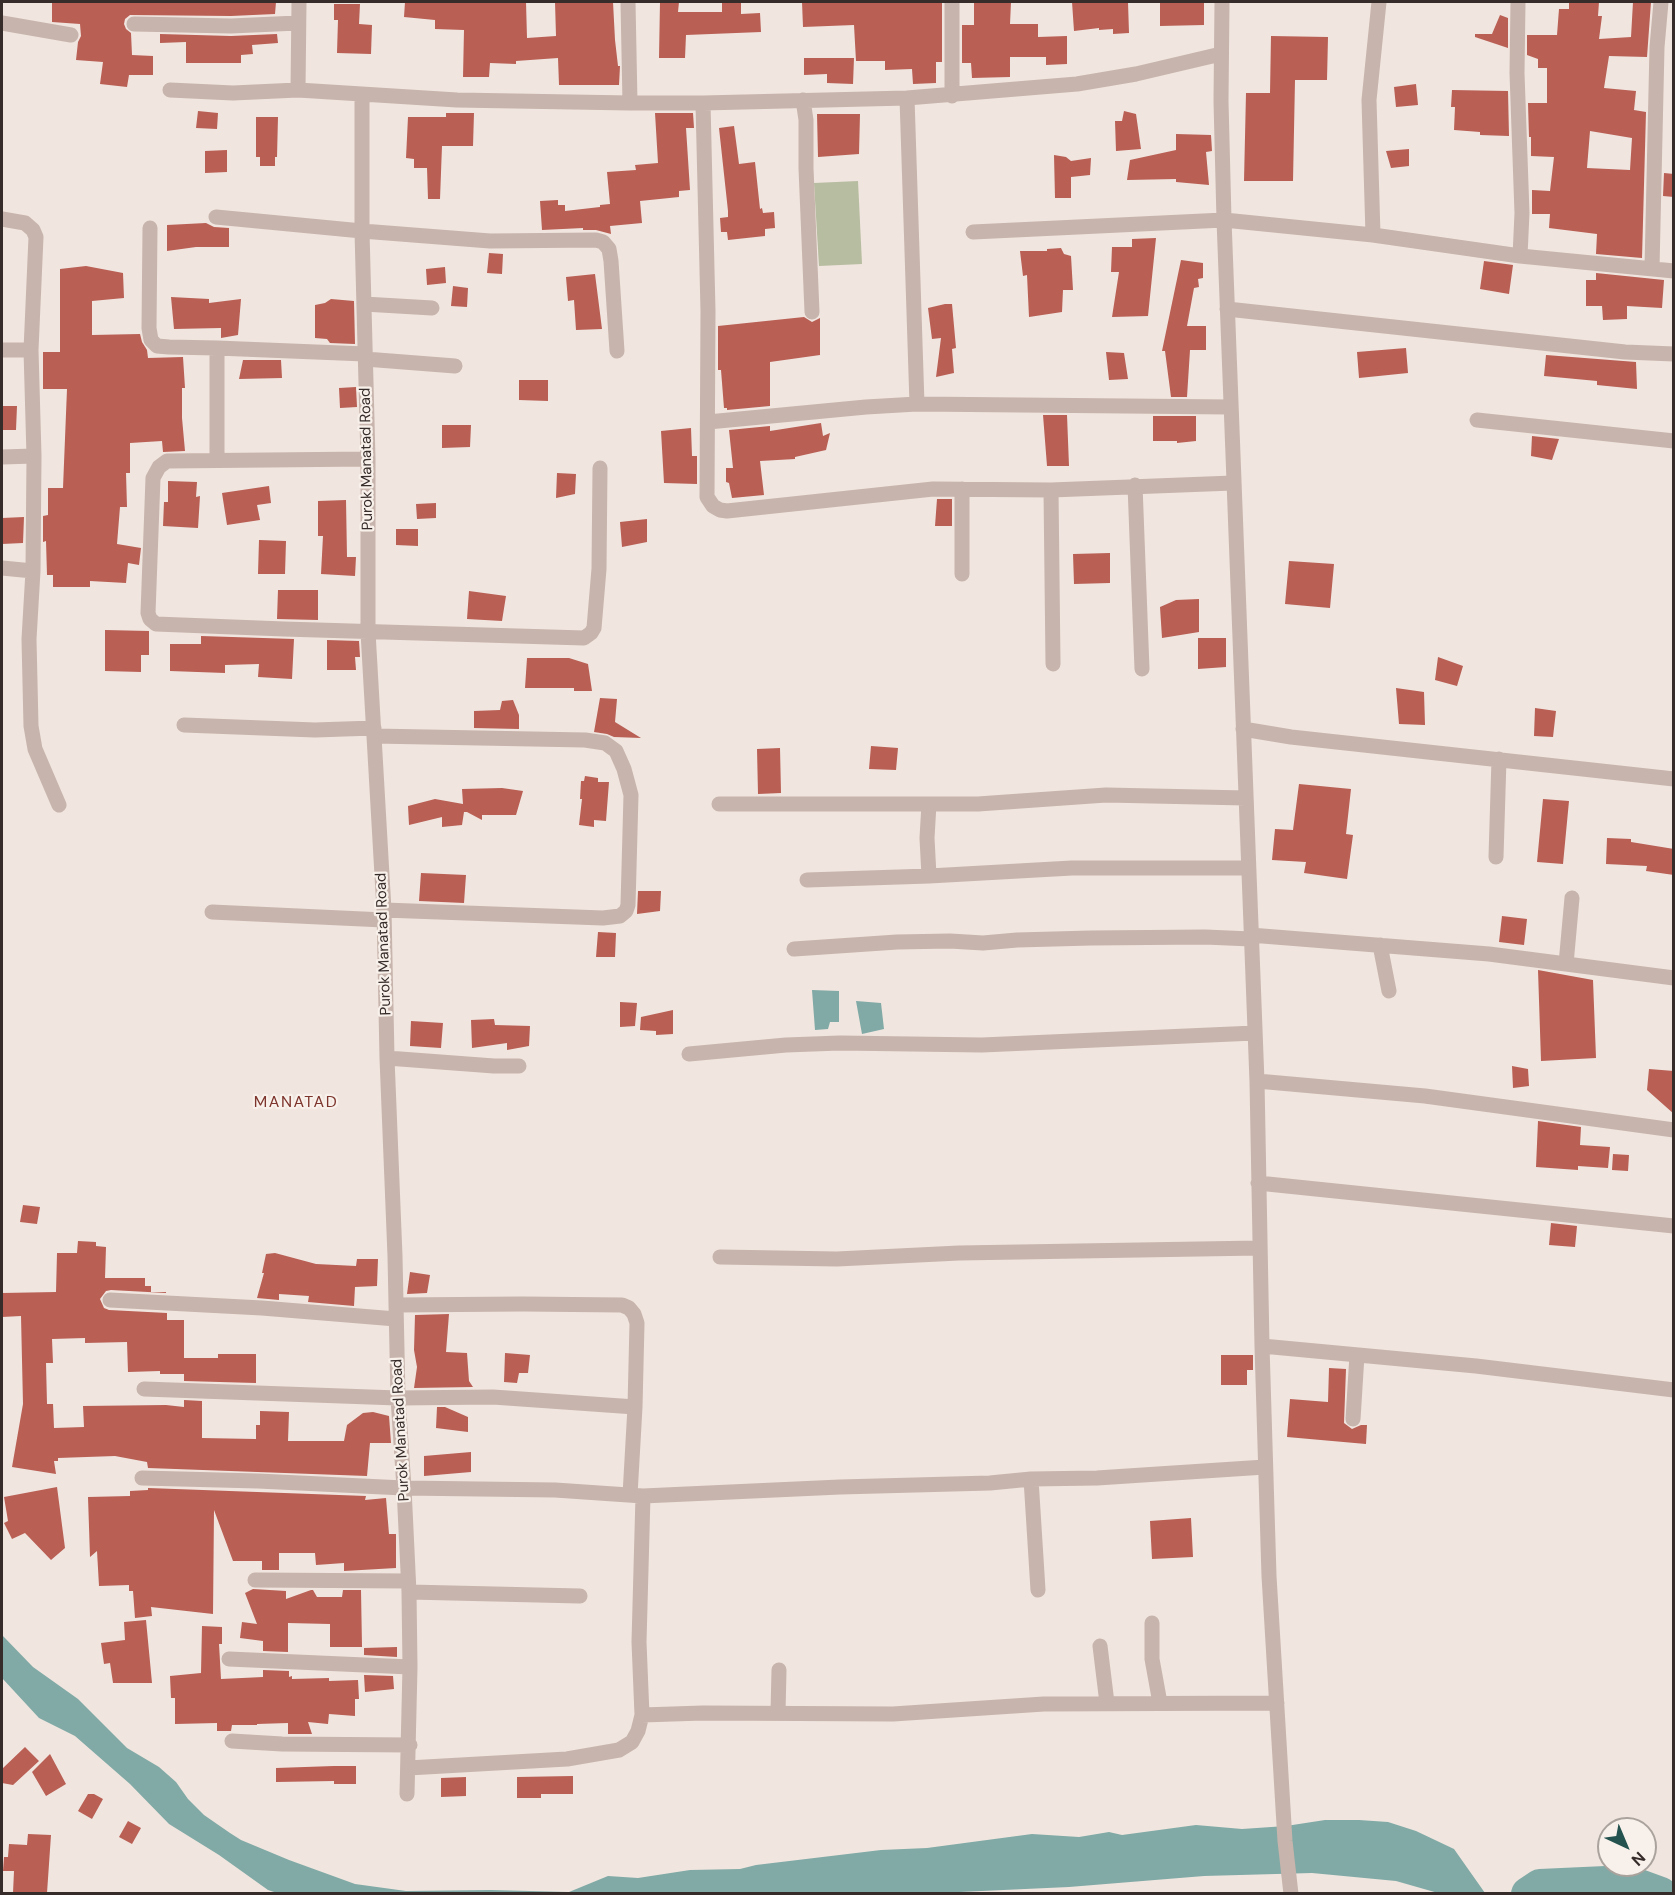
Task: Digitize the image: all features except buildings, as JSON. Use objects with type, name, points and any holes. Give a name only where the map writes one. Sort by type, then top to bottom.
[{"type":"street","points":[[297,90],[299,2]]},
{"type":"street","points":[[628,2],[630,103]]},
{"type":"street","points":[[952,2],[952,96]]},
{"type":"street","points":[[1222,2],[1224,220],[1257,1081],[1259,1248],[1269,1586],[1285,1841],[1291,1893]]},
{"type":"street","points":[[1374,235],[1369,100],[1379,2]]},
{"type":"street","points":[[1518,2],[1517,73],[1522,213],[1520,256]]},
{"type":"street","points":[[1652,268],[1657,47],[1661,2]]},
{"type":"street","points":[[2,23],[71,35]]},
{"type":"street","points":[[134,24],[231,26],[298,24]]},
{"type":"street","points":[[170,90],[233,93],[297,90],[457,100],[703,104],[907,98],[1077,84],[1136,74],[1221,54]]},
{"type":"street","name":"Purok Manatad Road","points":[[362,94],[362,231],[368,459],[368,632],[384,915],[398,1398],[409,1587],[410,1745],[407,1794]]},
{"type":"street","points":[[907,98],[917,404]]},
{"type":"street","points":[[803,100],[806,120],[812,312]]},
{"type":"street","points":[[703,104],[708,311],[707,497],[713,506],[727,511],[933,489],[1051,490],[1233,483]]},
{"type":"street","points":[[216,217],[490,241],[596,240],[603,242],[609,249],[611,261],[617,351]]},
{"type":"street","points":[[2,219],[25,224],[30,227],[36,237],[31,350],[34,456],[33,571],[29,639],[31,726],[35,749],[58,805]]},
{"type":"street","points":[[973,232],[1224,220],[1374,235],[1520,256],[1674,271]]},
{"type":"street","points":[[150,228],[149,328],[151,340],[157,346],[365,357],[455,366]]},
{"type":"street","points":[[364,304],[432,308]]},
{"type":"street","points":[[1227,309],[1625,352],[1674,354]]},
{"type":"street","points":[[217,348],[217,460]]},
{"type":"street","points":[[2,350],[31,350]]},
{"type":"street","points":[[708,422],[917,404],[1230,407]]},
{"type":"street","points":[[1477,420],[1674,441]]},
{"type":"street","points":[[2,457],[34,456]]},
{"type":"street","points":[[368,459],[167,461],[159,467],[153,478],[148,613],[150,619],[156,624],[584,638],[594,628],[600,468]]},
{"type":"street","points":[[1135,485],[1142,669]]},
{"type":"street","points":[[962,574],[963,489]]},
{"type":"street","points":[[1051,490],[1053,664]]},
{"type":"street","points":[[2,568],[33,571]]},
{"type":"street","points":[[184,724],[585,740],[605,743],[616,751],[631,795],[628,905],[626,911],[620,916],[603,918],[212,912]]},
{"type":"street","points":[[1243,729],[1674,779]]},
{"type":"street","points":[[1496,857],[1499,759]]},
{"type":"street","points":[[720,804],[978,804],[1106,795],[1246,798]]},
{"type":"street","points":[[929,804],[927,838],[929,876]]},
{"type":"street","points":[[807,880],[1072,868],[1248,868]]},
{"type":"street","points":[[1566,964],[1572,898]]},
{"type":"street","points":[[794,949],[950,940],[983,943],[1091,938],[1251,937],[1489,954],[1674,978]]},
{"type":"street","points":[[1380,945],[1389,991]]},
{"type":"street","points":[[689,1054],[786,1045],[840,1043],[982,1045],[1255,1033]]},
{"type":"street","points":[[387,1058],[519,1066]]},
{"type":"street","points":[[1257,1081],[1425,1096],[1674,1130]]},
{"type":"street","points":[[1258,1183],[1674,1226]]},
{"type":"street","points":[[720,1257],[837,1259],[959,1253],[1259,1248]]},
{"type":"street","points":[[110,1300],[396,1312],[622,1305],[634,1314],[637,1323],[635,1407],[642,1715],[638,1731],[632,1742],[619,1750],[567,1759],[408,1768]]},
{"type":"street","points":[[1262,1346],[1487,1367],[1674,1390]]},
{"type":"street","points":[[1353,1419],[1357,1355]]},
{"type":"street","points":[[144,1389],[398,1398],[493,1397],[635,1407]]},
{"type":"street","points":[[142,1478],[404,1488],[555,1490],[637,1496],[990,1483],[1265,1467]]},
{"type":"street","points":[[1031,1479],[1038,1590]]},
{"type":"street","points":[[255,1580],[580,1596]]},
{"type":"street","points":[[1152,1623],[1152,1659],[1160,1702]]},
{"type":"street","points":[[1100,1646],[1107,1703]]},
{"type":"street","points":[[229,1659],[410,1667]]},
{"type":"street","points":[[778,1713],[779,1670]]},
{"type":"street","points":[[642,1715],[893,1714],[1044,1704],[1277,1702]]},
{"type":"street","points":[[232,1741],[282,1744],[410,1745]]},
{"type":"green space","points":[[858,181],[862,264],[819,266],[814,183]]},
{"type":"water","points":[[812,990],[839,991],[839,1022],[830,1022],[828,1029],[815,1030]]},
{"type":"water","points":[[856,1001],[881,1003],[884,1029],[862,1034]]},
{"type":"water","points":[[2,1635],[33,1667],[78,1699],[127,1748],[159,1767],[176,1782],[188,1799],[204,1815],[241,1840],[355,1884],[406,1891],[569,1892],[608,1876],[638,1878],[690,1870],[740,1869],[756,1865],[881,1850],[927,1848],[1032,1834],[1079,1837],[1109,1832],[1122,1835],[1196,1825],[1242,1829],[1325,1820],[1359,1820],[1388,1822],[1416,1831],[1454,1849],[1485,1893],[1438,1893],[1396,1881],[1312,1873],[1204,1876],[1069,1887],[916,1894],[277,1893],[268,1890],[219,1855],[169,1824],[130,1784],[75,1736],[39,1718],[2,1678]]},
{"type":"waterway","points":[[1528,1894],[1540,1886],[1628,1882],[1661,1894]]},
{"type":"district","name":"MANATAD","points":[[296,1103]]}]
